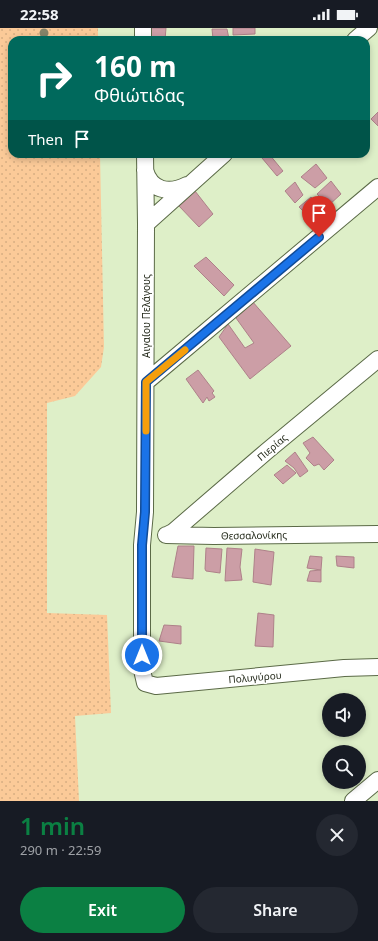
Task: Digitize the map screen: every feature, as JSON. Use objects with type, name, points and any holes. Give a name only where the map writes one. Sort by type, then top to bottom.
[{"type":"street","points":[[360,36],[369,28]]},
{"type":"street","points":[[146,224],[220,158]]},
{"type":"street","points":[[145,159],[148,178],[159,188],[174,190],[192,183]]},
{"type":"street","name":"Αιγαίου Πελάγους","points":[[142,670],[142,545],[145,512],[146,382],[145,159]]},
{"type":"street","points":[[146,382],[377,188]]},
{"type":"street","name":"Πιερίας","points":[[167,535],[173,532],[273,446],[378,359]]},
{"type":"street","name":"Θεσσαλονίκης","points":[[145,512],[149,529],[154,533],[167,535],[214,536],[378,534]]},
{"type":"street","name":"Πολυγύρου","points":[[142,670],[145,683],[156,686],[344,668],[378,668]]},
{"type":"street","points":[[353,801],[378,780]]},
{"type":"shaded area","points":[[0,28],[98,28],[98,36],[8,36],[8,158],[100,158],[104,347],[101,367],[75,396],[47,403],[47,613],[107,615],[111,713],[75,716],[79,801],[0,801]]},
{"type":"building","points":[[147,28],[166,28],[165,36],[147,36]]},
{"type":"building","points":[[233,28],[255,28],[255,34],[233,35]]},
{"type":"building","points":[[212,29],[227,29],[228,36],[213,36]]},
{"type":"building","points":[[378,112],[378,126],[371,119]]},
{"type":"building","points":[[262,158],[272,158],[283,171],[277,176]]},
{"type":"building","points":[[316,164],[327,178],[315,188],[301,177]]},
{"type":"building","points":[[331,181],[341,194],[328,206],[317,194]]},
{"type":"building","points":[[295,182],[303,195],[295,203],[285,191]]},
{"type":"building","points":[[195,191],[213,214],[199,227],[179,206]]},
{"type":"building","points":[[311,197],[320,208],[309,217],[299,207]]},
{"type":"building","points":[[206,257],[234,285],[224,296],[194,266]]},
{"type":"building","points":[[252,301],[291,346],[250,379],[219,337],[228,324],[245,348],[254,343],[236,318],[250,305]]},
{"type":"building","points":[[198,370],[214,391],[212,393],[215,397],[209,401],[207,397],[203,403],[186,379]]},
{"type":"building","points":[[313,437],[334,460],[324,470],[319,464],[314,466],[306,458],[310,453],[303,443]]},
{"type":"building","points":[[295,452],[308,471],[300,477],[294,468],[285,461]]},
{"type":"building","points":[[287,465],[296,473],[283,484],[274,475]]},
{"type":"building","points":[[178,546],[194,546],[193,579],[172,577]]},
{"type":"building","points":[[206,548],[222,549],[220,573],[206,571]]},
{"type":"building","points":[[227,548],[242,549],[240,567],[242,580],[225,581]]},
{"type":"building","points":[[255,549],[274,552],[271,585],[253,582]]},
{"type":"building","points":[[310,556],[322,557],[321,570],[307,568]]},
{"type":"building","points":[[336,556],[354,557],[354,568],[337,566]]},
{"type":"building","points":[[321,570],[321,582],[307,581],[310,571]]},
{"type":"building","points":[[258,613],[274,615],[273,647],[255,646]]},
{"type":"building","points":[[164,625],[181,626],[181,644],[159,641]]},
{"type":"slow traffic","points":[[146,431],[146,382],[185,350]]},
{"type":"route","points":[[142,655],[142,545],[145,512],[146,382],[319,237]]}]
